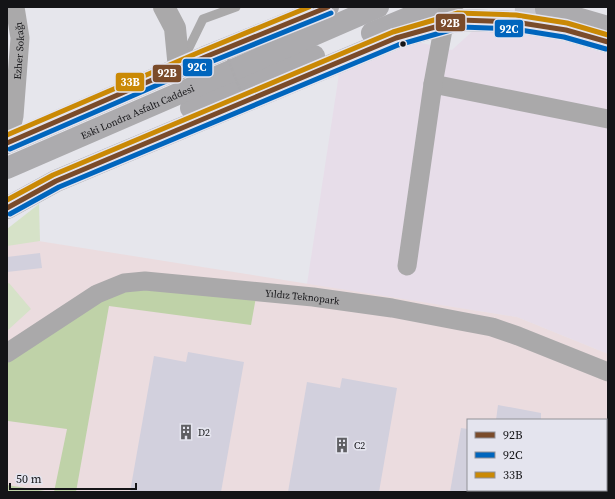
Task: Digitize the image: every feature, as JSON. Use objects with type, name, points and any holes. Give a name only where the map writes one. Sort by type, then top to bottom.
[{"type":"main road","points":[[7,143],[179,68],[328,7]]},
{"type":"main road","name":"Eski Londra Asfaltı Caddesi","points":[[7,168],[378,7]]},
{"type":"main road","points":[[530,13],[566,30],[608,42]]},
{"type":"main road","points":[[7,208],[56,181],[396,38],[445,15],[530,13],[608,27]]},
{"type":"main road","name":"Eski Londra Asfaltı Caddesi","points":[[7,193],[18,185],[239,87],[445,15]]},
{"type":"street","name":"Ezher Sokağı","points":[[7,143],[14,116],[20,38],[15,7]]},
{"type":"street","points":[[164,7],[175,28],[179,68]]},
{"type":"street","points":[[175,28],[182,7]]},
{"type":"street","points":[[407,266],[433,84],[445,15]]},
{"type":"street","points":[[433,84],[608,119]]},
{"type":"street","name":"Yıldız Teknopark","points":[[7,353],[97,294],[124,283],[145,281],[313,297],[392,308],[453,319],[492,327],[608,372]]},
{"type":"lane","points":[[179,68],[203,19],[236,7]]},
{"type":"path","points":[[228,59],[242,95]]},
{"type":"shaded area","points":[[477,27],[538,34],[608,54],[608,354],[517,317],[307,284],[339,74],[417,42],[452,50]]},
{"type":"shaded area","points":[[7,236],[517,317],[608,354],[608,492],[7,492]]},
{"type":"green space","points":[[39,204],[40,241],[7,246],[7,229]]},
{"type":"green space","points":[[9,283],[31,309],[8,330],[7,284]]},
{"type":"green space","points":[[133,289],[256,297],[251,325],[109,306],[76,492],[54,492],[67,429],[8,421],[7,361],[88,306]]},
{"type":"green space","points":[[7,485],[51,492],[7,492]]},
{"type":"building","points":[[40,253],[42,268],[7,272],[7,257]]},
{"type":"building","name":"D2","points":[[188,352],[244,362],[221,492],[130,492],[154,356],[186,362]]},
{"type":"building","name":"C2","points":[[342,378],[397,388],[379,492],[288,492],[307,382],[340,388]]},
{"type":"building","points":[[498,405],[541,413],[541,419],[496,419]]},
{"type":"building","points":[[461,428],[467,429],[468,492],[450,492]]},
{"type":"tunnel","points":[[433,10],[465,7]]},
{"type":"tunnel","points":[[515,7],[546,9]]},
{"type":"transit line","name":"33B","points":[[7,135],[202,51],[309,7]]},
{"type":"transit line","name":"92B","points":[[7,143],[205,57],[328,7]]},
{"type":"transit line","name":"92C","points":[[10,149],[208,63],[331,13]]},
{"type":"transit line","name":"33B","points":[[7,200],[53,175],[393,32],[458,13],[516,15],[567,23],[608,35]]},
{"type":"transit line","name":"92B","points":[[7,208],[56,181],[396,38],[460,20],[515,22],[566,30],[608,42]]},
{"type":"transit line","name":"92C","points":[[10,214],[59,187],[398,45],[461,27],[514,29],[564,37],[606,49]]},
{"type":"place","name":"D2","points":[[186,432]]},
{"type":"place","name":"C2","points":[[342,445]]}]
